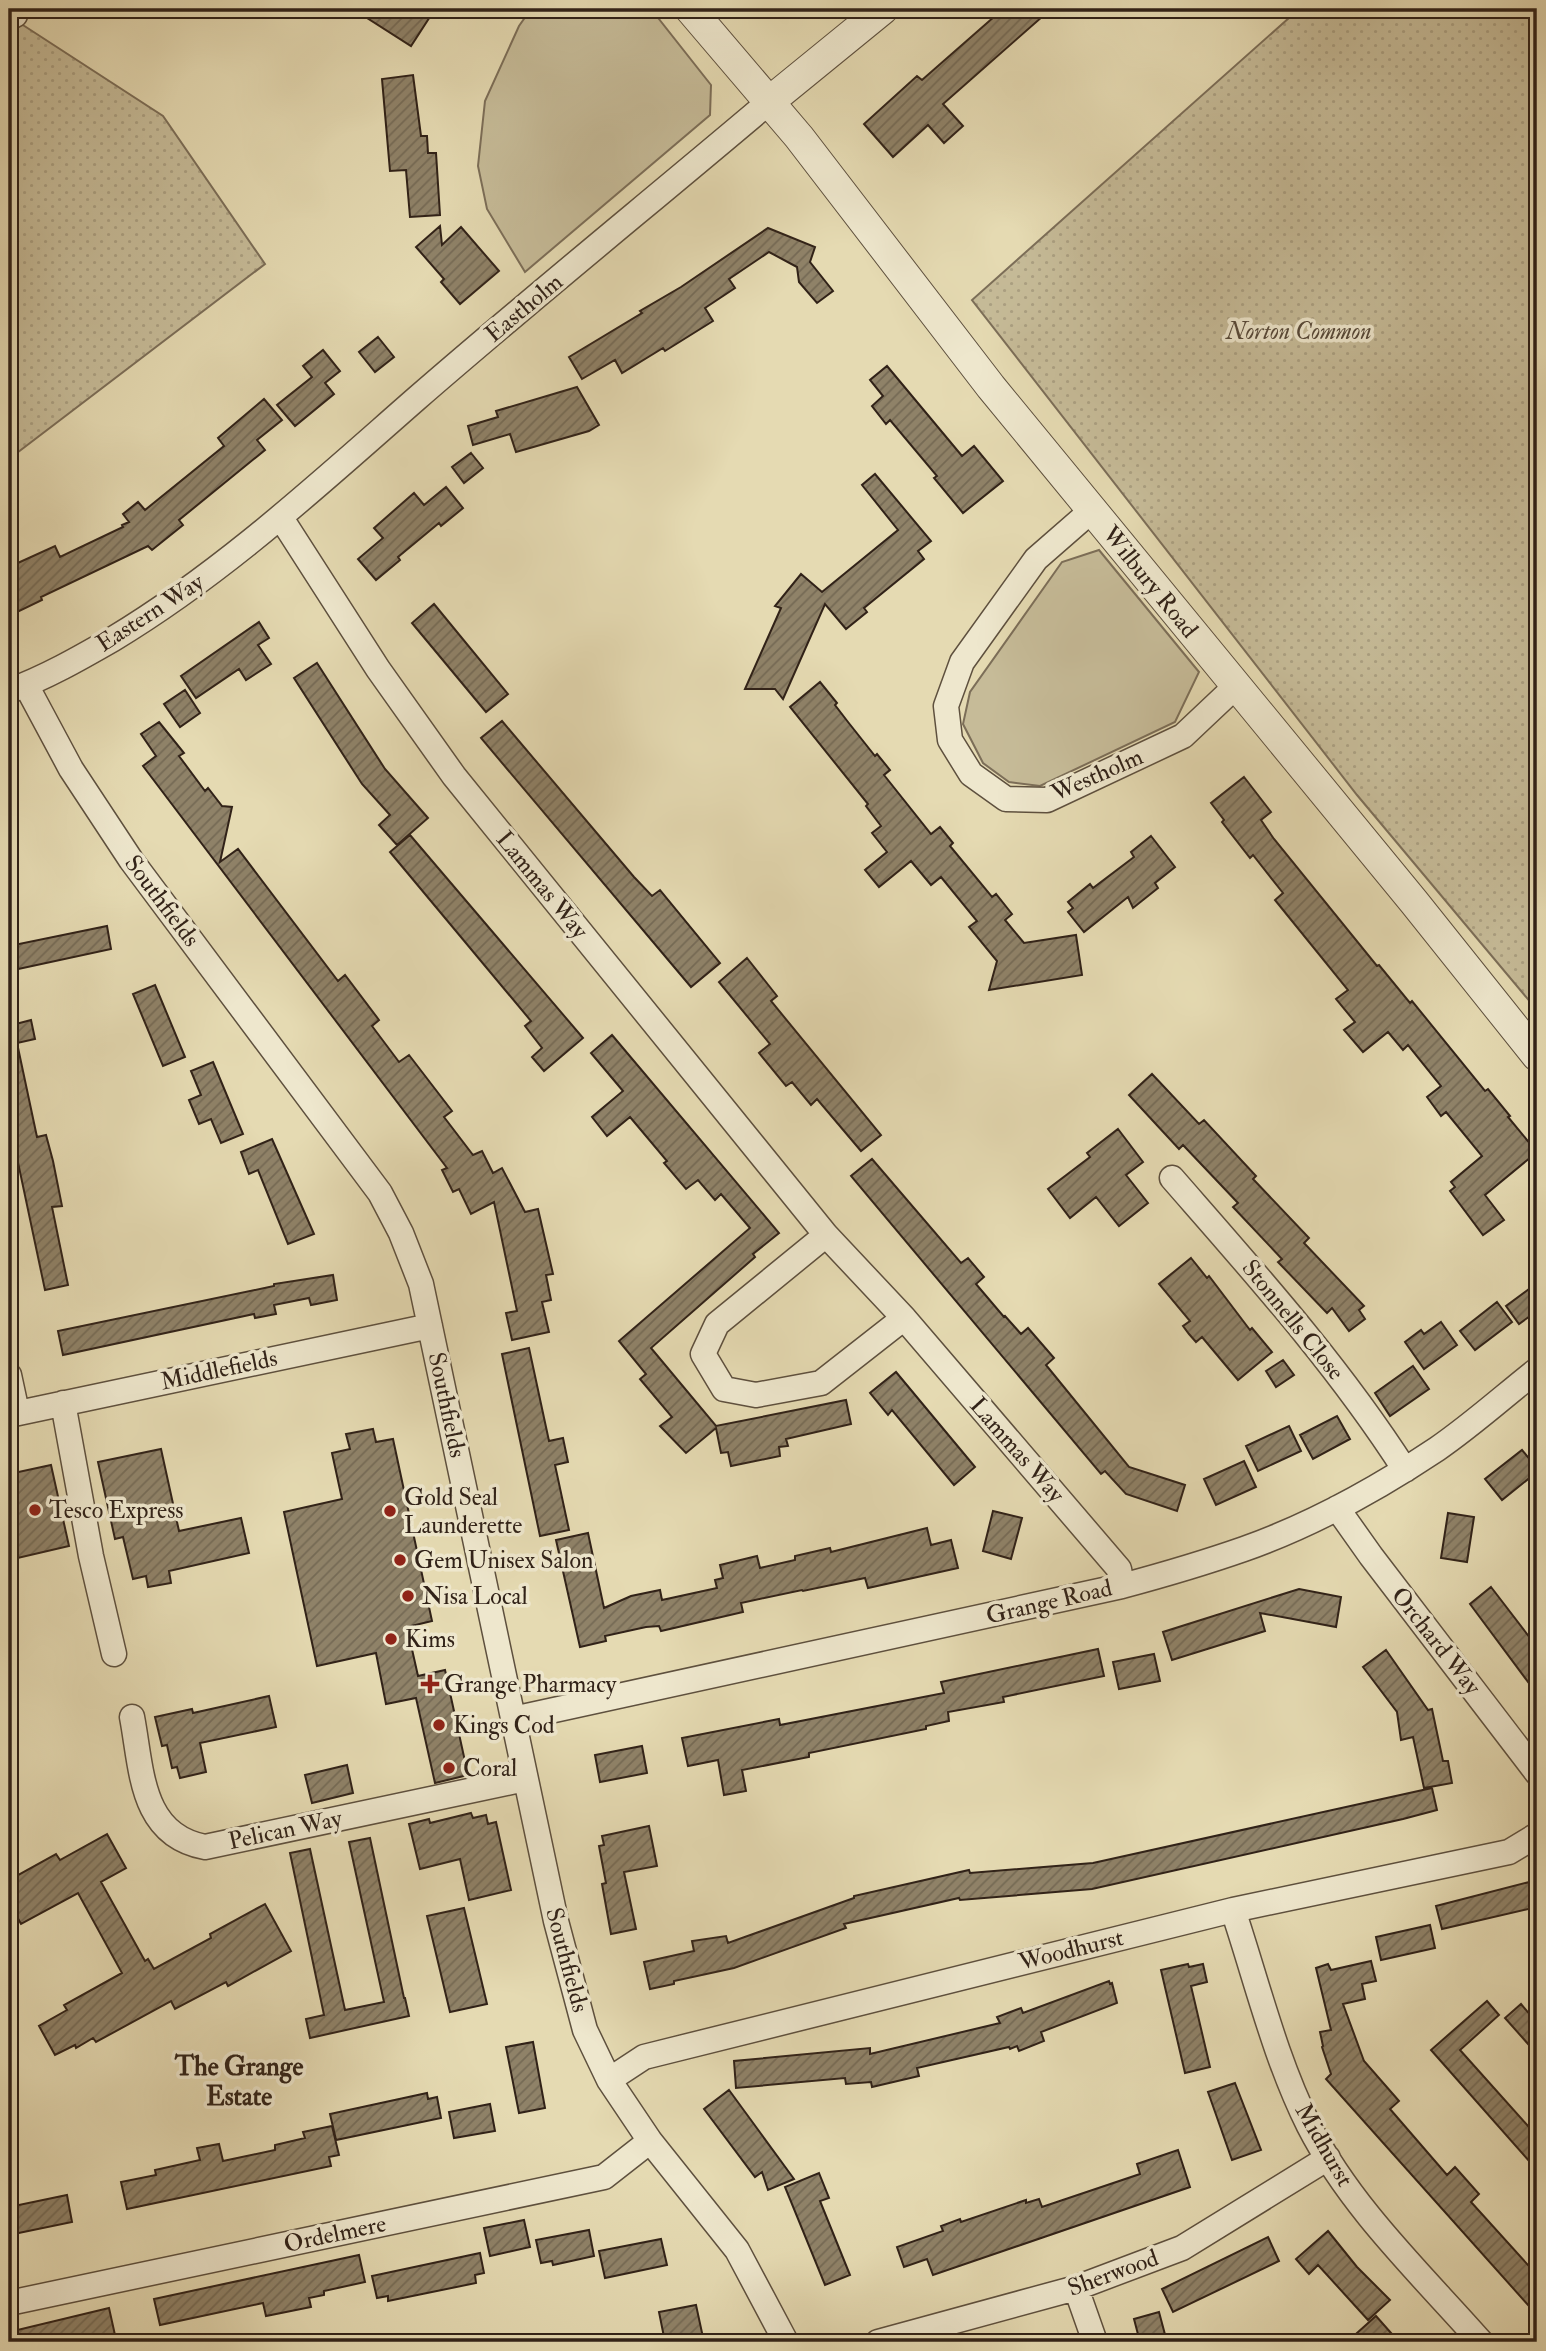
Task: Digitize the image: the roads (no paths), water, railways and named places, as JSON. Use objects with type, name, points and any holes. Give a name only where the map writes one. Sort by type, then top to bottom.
[{"type":"street","name":"Wilbury Road","points":[[690,9],[808,148],[943,327],[1537,1056]]},
{"type":"street","points":[[769,102],[883,9]]},
{"type":"street","name":"Eastholm","points":[[281,518],[417,399],[769,102]]},
{"type":"street","name":"Westholm","points":[[1091,511],[1036,559],[962,662],[946,706],[950,740],[971,774],[1006,800],[1046,800],[1183,736],[1236,686]]},
{"type":"street","name":"Eastern Way","points":[[17,688],[88,654],[150,617],[281,518]]},
{"type":"street","name":"Lammas Way","points":[[281,518],[378,669],[454,776],[826,1235],[904,1318],[1119,1569],[1122,1586]]},
{"type":"street","name":"Southfields","points":[[17,688],[131,860],[380,1193],[401,1233],[421,1284],[556,1921],[585,2030],[609,2080],[650,2141],[737,2250],[786,2342]]},
{"type":"street","name":"Stonnells Close","points":[[1172,1178],[1295,1319],[1357,1400],[1405,1470]]},
{"type":"street","points":[[826,1235],[717,1325],[703,1354],[724,1389],[756,1395],[821,1383],[904,1318]]},
{"type":"street","name":"Middlefields","points":[[13,1414],[430,1326]]},
{"type":"street","name":"Grange Road","points":[[513,1719],[1122,1586],[1182,1570],[1247,1548],[1338,1508],[1405,1470],[1440,1447],[1537,1370]]},
{"type":"street","points":[[9,1375],[13,1414]]},
{"type":"street","points":[[63,1403],[91,1556],[114,1654]]},
{"type":"street","name":"Orchard Way","points":[[1338,1508],[1371,1556],[1537,1773]]},
{"type":"street","name":"Pelican Way","points":[[132,1717],[147,1798],[153,1811],[161,1825],[181,1840],[205,1847],[525,1779]]},
{"type":"street","name":"Woodhurst","points":[[609,2080],[644,2057],[1233,1910],[1508,1852],[1537,1835]]},
{"type":"street","name":"Midhurst","points":[[1233,1910],[1294,2093],[1309,2126],[1328,2158],[1376,2225],[1481,2342]]},
{"type":"street","name":"Ordelmere","points":[[9,2303],[604,2177],[650,2141]]},
{"type":"street","name":"Sherwood","points":[[878,2342],[1076,2288],[1182,2248],[1328,2158]]},
{"type":"street","points":[[1076,2288],[1095,2342]]},
{"type":"place","name":"Tesco Express","points":[[35,1510]]},
{"type":"place","name":"Gold Seal Launderette","points":[[390,1511]]},
{"type":"place","name":"Gem Unisex Salon","points":[[400,1560]]},
{"type":"place","name":"Nisa Local","points":[[408,1596]]},
{"type":"place","name":"Kims","points":[[391,1639]]},
{"type":"place","name":"Grange Pharmacy","points":[[430,1684]]},
{"type":"place","name":"Kings Cod","points":[[439,1725]]},
{"type":"place","name":"Coral","points":[[449,1768]]},
{"type":"district","name":"The Grange Estate","points":[[239,2082]]},
{"type":"park label","name":"Norton Common","points":[[1299,331]]}]
